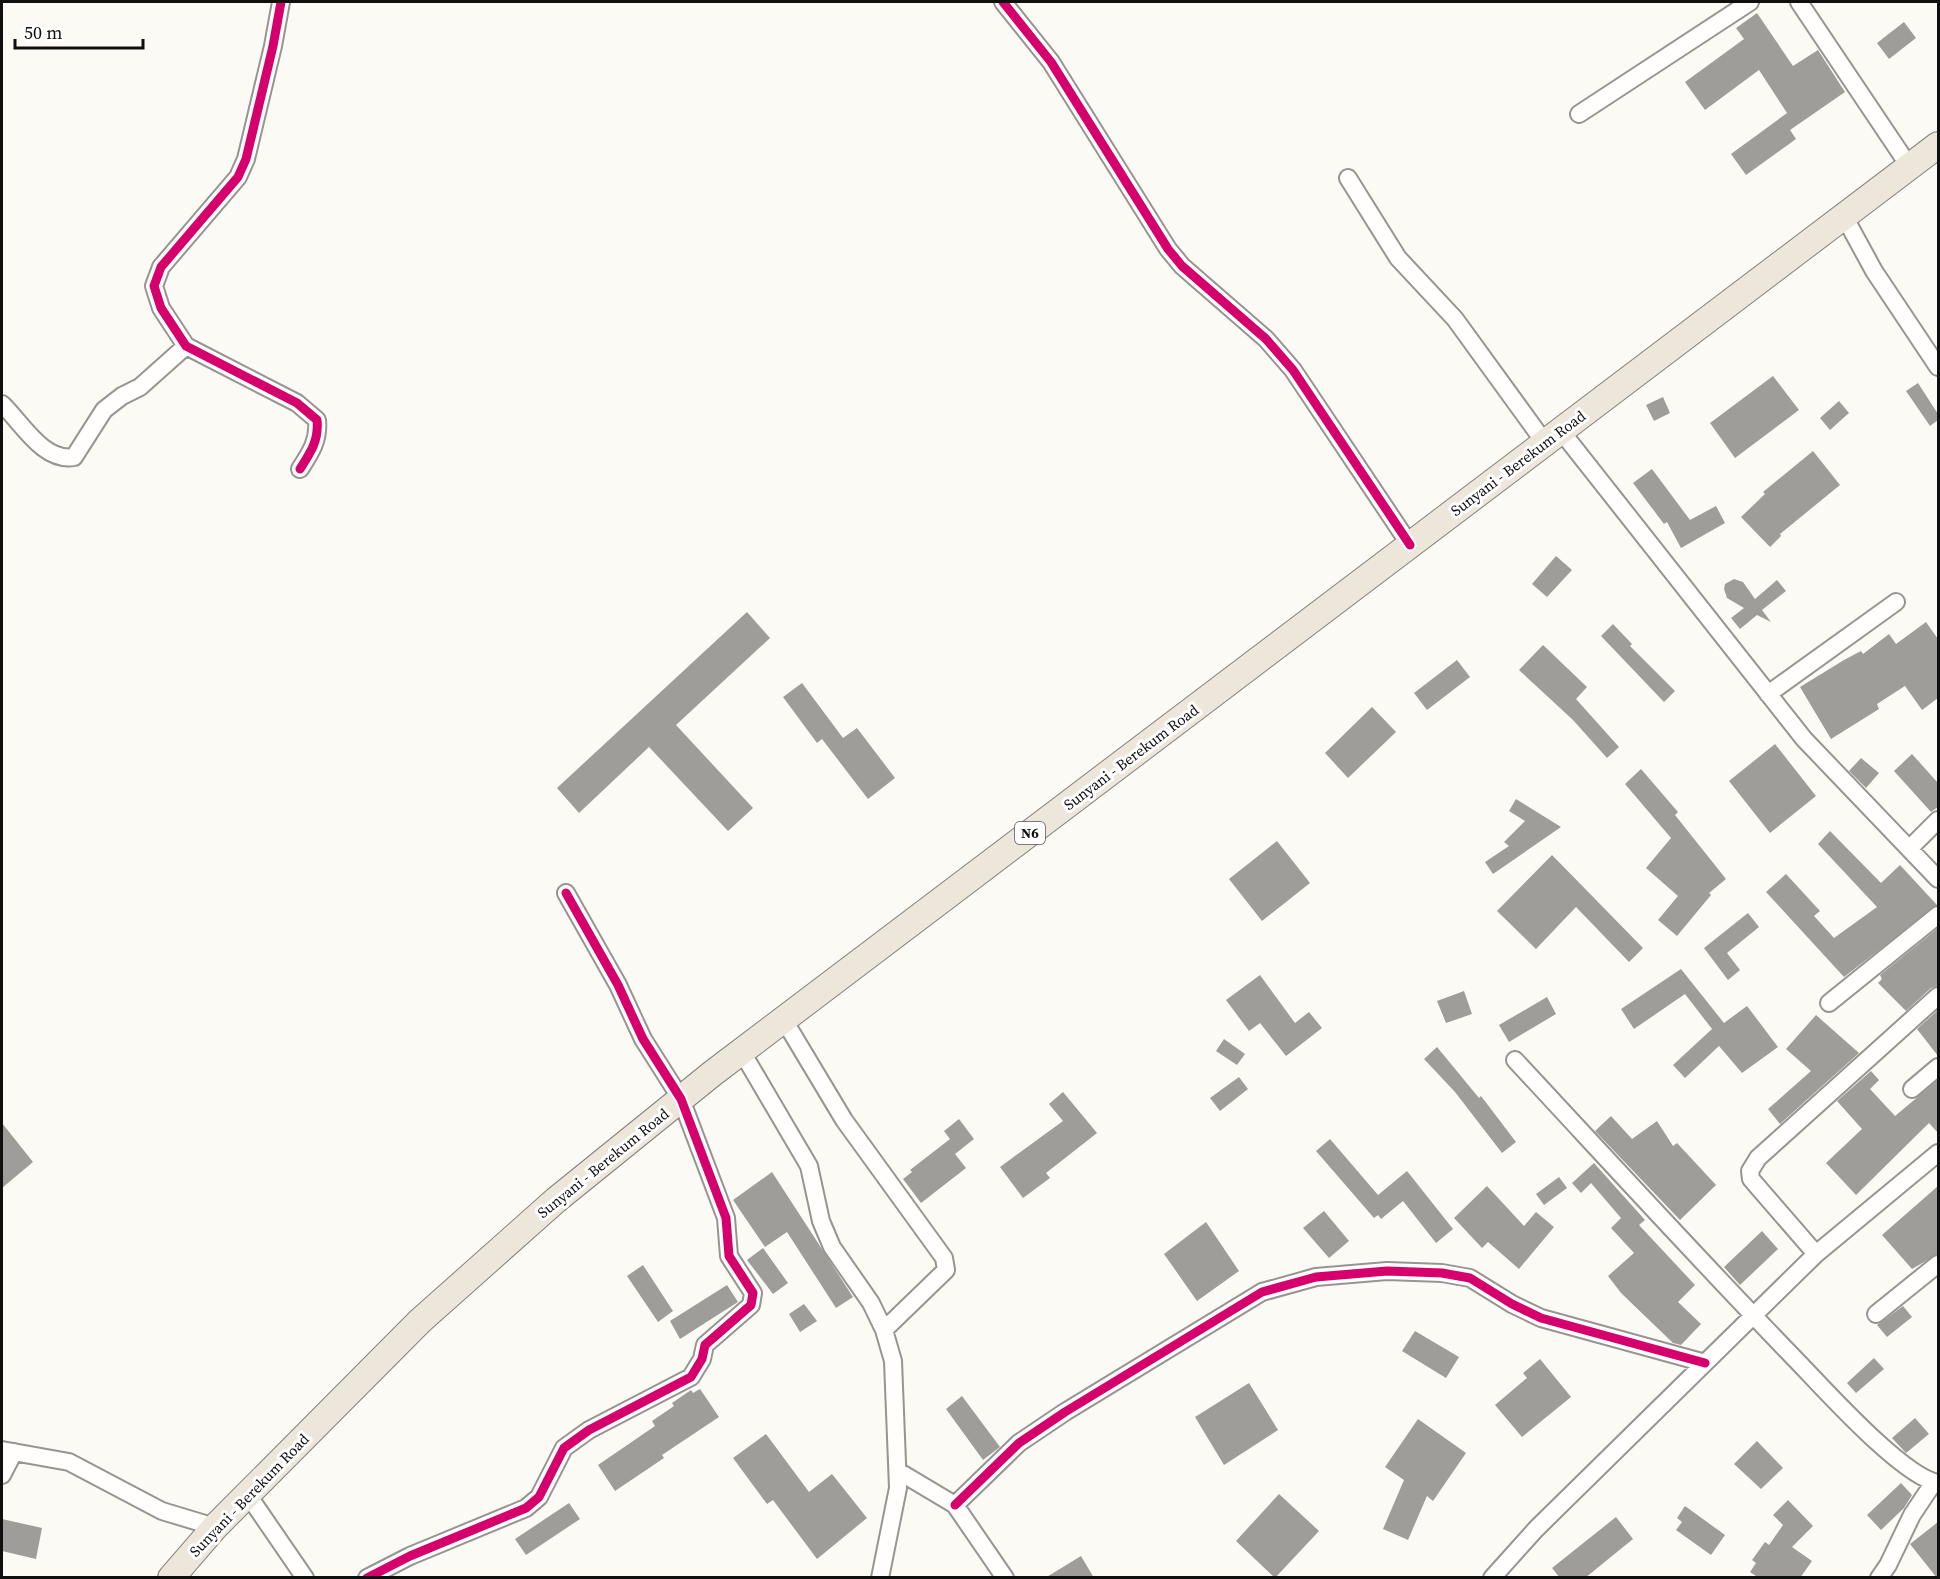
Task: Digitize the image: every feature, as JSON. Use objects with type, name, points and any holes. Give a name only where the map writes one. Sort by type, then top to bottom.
[{"type":"main road","name":"Sunyani - Berekum Road","points":[[171,1578],[215,1527],[420,1321],[556,1200],[742,1052],[1938,145]]},
{"type":"street","points":[[280,2],[273,46],[246,159],[238,177],[155,278],[155,297],[186,346],[297,402],[317,420],[319,433],[315,446],[300,469]]},
{"type":"street","points":[[1003,2],[1051,62],[1168,249],[1182,266],[1266,339],[1293,370],[1410,545]]},
{"type":"street","points":[[1579,114],[1750,2]]},
{"type":"street","points":[[1799,2],[1909,166]]},
{"type":"street","points":[[1348,178],[1398,258],[1455,318],[1804,739],[1938,879]]},
{"type":"street","points":[[1844,216],[1874,271],[1938,367]]},
{"type":"street","points":[[2,404],[43,448],[54,456],[64,459],[74,457],[104,410],[122,396],[140,387],[186,346]]},
{"type":"street","points":[[1768,694],[1896,602]]},
{"type":"street","points":[[1909,849],[1938,820]]},
{"type":"street","points":[[368,1578],[410,1556],[526,1508],[538,1497],[564,1448],[589,1430],[691,1377],[702,1359],[705,1345],[751,1305],[753,1293],[729,1256],[726,1218],[681,1099],[643,1039],[618,985],[566,893]]},
{"type":"street","points":[[1829,1003],[1938,915]]},
{"type":"street","points":[[1816,1254],[1751,1179],[1750,1171],[1758,1158],[1938,996]]},
{"type":"street","points":[[784,1020],[844,1120],[944,1258],[946,1270],[884,1330]]},
{"type":"street","points":[[742,1052],[809,1166],[821,1221],[832,1247],[871,1303],[884,1330],[893,1360],[898,1488],[880,1578]]},
{"type":"street","points":[[1515,1060],[1753,1316],[1863,1429],[1917,1474],[1936,1482],[1912,1515],[1888,1565],[1879,1578]]},
{"type":"street","points":[[1912,1089],[1938,1067]]},
{"type":"street","points":[[1492,1578],[1536,1530],[1816,1254],[1938,1153]]},
{"type":"street","points":[[1876,1314],[1938,1264]]},
{"type":"street","points":[[955,1505],[1019,1443],[1075,1405],[1262,1292],[1316,1277],[1387,1271],[1442,1273],[1470,1278],[1541,1318],[1705,1363]]},
{"type":"street","points":[[2,1475],[8,1451],[38,1454],[69,1462],[162,1511],[215,1527]]},
{"type":"street","points":[[898,1471],[955,1505],[1005,1578]]},
{"type":"street","points":[[248,1495],[305,1578]]},
{"type":"building","points":[[1757,13],[1793,66],[1818,50],[1845,92],[1790,130],[1796,139],[1746,175],[1731,154],[1787,113],[1759,70],[1705,110],[1685,82],[1744,39],[1736,28]]},
{"type":"building","points":[[1904,22],[1916,38],[1889,59],[1877,43]]},
{"type":"building","points":[[1773,376],[1799,410],[1735,458],[1710,423]]},
{"type":"building","points":[[1918,383],[1938,414],[1938,420],[1930,426],[1906,391]]},
{"type":"building","points":[[1663,397],[1670,413],[1654,421],[1646,405]]},
{"type":"building","points":[[1839,401],[1849,413],[1830,430],[1820,418]]},
{"type":"building","points":[[1813,451],[1840,485],[1780,534],[1781,536],[1770,547],[1741,517],[1765,494],[1763,492]]},
{"type":"building","points":[[1652,469],[1690,520],[1716,506],[1725,523],[1681,548],[1667,522],[1664,524],[1633,483]]},
{"type":"building","points":[[1556,556],[1572,570],[1547,597],[1532,584]]},
{"type":"building","points":[[1734,579],[1743,582],[1755,599],[1777,580],[1786,591],[1762,610],[1771,622],[1757,615],[1740,629],[1731,618],[1744,608],[1727,598],[1724,589],[1725,584]]},
{"type":"building","points":[[747,612],[770,638],[676,725],[753,808],[728,831],[649,747],[579,813],[557,788]]},
{"type":"building","points":[[1926,622],[1938,639],[1938,698],[1922,710],[1905,686],[1877,704],[1879,709],[1831,739],[1800,687],[1861,651],[1863,654],[1889,634],[1896,644]]},
{"type":"building","points":[[1613,624],[1632,644],[1630,646],[1675,691],[1664,702],[1601,636]]},
{"type":"building","points":[[1543,645],[1587,687],[1576,699],[1619,747],[1607,758],[1573,720],[1519,670]]},
{"type":"building","points":[[1457,660],[1470,677],[1427,710],[1414,693]]},
{"type":"building","points":[[802,683],[843,738],[857,728],[895,778],[868,799],[822,739],[817,743],[783,697]]},
{"type":"building","points":[[1372,707],[1396,732],[1348,778],[1325,753]]},
{"type":"building","points":[[1775,744],[1816,796],[1770,833],[1729,781]]},
{"type":"building","points":[[1912,754],[1938,783],[1938,807],[1931,812],[1894,771]]},
{"type":"building","points":[[1861,758],[1879,773],[1866,788],[1849,771]]},
{"type":"building","points":[[1641,769],[1678,812],[1675,815],[1726,879],[1709,893],[1711,895],[1677,936],[1658,920],[1678,896],[1646,868],[1671,838],[1625,784]]},
{"type":"building","points":[[1516,799],[1561,827],[1493,874],[1485,862],[1509,846],[1504,842],[1525,821],[1509,811]]},
{"type":"building","points":[[1830,831],[1881,883],[1900,865],[1937,905],[1844,977],[1766,892],[1786,874],[1820,911],[1814,916],[1834,938],[1877,907],[1818,844]]},
{"type":"building","points":[[1277,841],[1310,883],[1262,921],[1229,879]]},
{"type":"building","points":[[1552,855],[1643,948],[1629,962],[1576,907],[1536,949],[1497,911]]},
{"type":"building","points":[[1748,913],[1759,927],[1727,953],[1740,970],[1728,980],[1704,948]]},
{"type":"building","points":[[1938,928],[1938,986],[1931,988],[1906,1011],[1878,983],[1882,979],[1880,975]]},
{"type":"building","points":[[1681,969],[1724,1023],[1747,1006],[1778,1047],[1742,1073],[1719,1046],[1685,1078],[1673,1065],[1712,1029],[1685,994],[1634,1029],[1621,1009]]},
{"type":"building","points":[[1260,975],[1295,1023],[1309,1012],[1322,1028],[1286,1056],[1260,1023],[1249,1031],[1226,1000]]},
{"type":"building","points":[[1464,991],[1472,1014],[1446,1023],[1437,1001]]},
{"type":"building","points":[[1547,997],[1556,1014],[1509,1042],[1499,1025]]},
{"type":"building","points":[[1938,1010],[1938,1056],[1917,1029]]},
{"type":"building","points":[[1816,1015],[1859,1053],[1780,1124],[1768,1109],[1811,1071],[1786,1049]]},
{"type":"building","points":[[1224,1039],[1245,1054],[1237,1065],[1216,1051]]},
{"type":"building","points":[[1437,1047],[1479,1098],[1481,1096],[1516,1142],[1502,1153],[1455,1092],[1424,1059]]},
{"type":"building","points":[[1871,1071],[1879,1080],[1870,1089],[1895,1116],[1938,1080],[1938,1133],[1929,1123],[1856,1195],[1826,1163],[1862,1129],[1837,1101]]},
{"type":"building","points":[[1239,1077],[1248,1089],[1220,1111],[1210,1098]]},
{"type":"building","points":[[1063,1092],[1097,1133],[1046,1173],[1050,1178],[1023,1198],[1000,1167],[1063,1121],[1049,1104]]},
{"type":"building","points":[[1611,1116],[1632,1139],[1657,1121],[1673,1146],[1677,1143],[1716,1185],[1680,1220],[1595,1131]]},
{"type":"building","points":[[959,1119],[974,1139],[955,1154],[966,1168],[921,1203],[903,1179],[912,1172],[910,1170],[950,1139],[944,1131]]},
{"type":"building","points":[[2,1123],[33,1162],[2,1188]]},
{"type":"building","points":[[1330,1139],[1378,1195],[1407,1171],[1453,1229],[1436,1243],[1403,1201],[1381,1219],[1378,1215],[1374,1218],[1316,1151]]},
{"type":"building","points":[[1594,1163],[1645,1220],[1639,1225],[1695,1285],[1678,1302],[1701,1324],[1681,1345],[1673,1343],[1621,1293],[1608,1276],[1634,1253],[1611,1228],[1621,1218],[1591,1183],[1581,1193],[1572,1183]]},
{"type":"building","points":[[772,1172],[853,1297],[836,1308],[787,1232],[765,1247],[733,1200]]},
{"type":"building","points":[[1559,1177],[1567,1188],[1544,1205],[1536,1194]]},
{"type":"building","points":[[1487,1186],[1524,1226],[1536,1212],[1554,1227],[1519,1269],[1488,1242],[1482,1248],[1454,1218]]},
{"type":"building","points":[[1938,1186],[1938,1254],[1912,1269],[1882,1235]]},
{"type":"building","points":[[1324,1211],[1349,1241],[1329,1258],[1303,1228]]},
{"type":"building","points":[[1206,1222],[1239,1271],[1197,1301],[1164,1254]]},
{"type":"building","points":[[1762,1231],[1778,1249],[1740,1285],[1724,1267]]},
{"type":"building","points":[[763,1248],[788,1283],[773,1294],[747,1260]]},
{"type":"building","points":[[643,1265],[673,1311],[658,1322],[627,1276]]},
{"type":"building","points":[[727,1285],[738,1302],[680,1339],[670,1321]]},
{"type":"building","points":[[804,1304],[817,1321],[800,1332],[789,1314]]},
{"type":"building","points":[[1903,1306],[1912,1317],[1887,1337],[1877,1325]]},
{"type":"building","points":[[1415,1331],[1459,1357],[1446,1378],[1402,1351]]},
{"type":"building","points":[[1874,1358],[1884,1369],[1856,1393],[1847,1383]]},
{"type":"building","points":[[1540,1359],[1571,1397],[1522,1437],[1495,1405],[1527,1378],[1523,1373]]},
{"type":"building","points":[[1249,1383],[1278,1430],[1224,1465],[1195,1417]]},
{"type":"building","points":[[700,1389],[719,1417],[662,1455],[664,1458],[615,1491],[598,1465],[655,1426],[652,1421],[674,1406],[672,1403],[691,1390],[693,1393]]},
{"type":"building","points":[[962,1396],[1000,1447],[983,1460],[946,1409]]},
{"type":"building","points":[[1915,1418],[1929,1434],[1906,1453],[1892,1438]]},
{"type":"building","points":[[1418,1419],[1466,1453],[1433,1501],[1427,1496],[1408,1540],[1383,1529],[1404,1480],[1385,1467]]},
{"type":"building","points":[[766,1434],[809,1492],[832,1474],[867,1518],[817,1559],[773,1500],[767,1504],[733,1458]]},
{"type":"building","points":[[1757,1441],[1783,1468],[1761,1489],[1734,1464]]},
{"type":"building","points":[[1901,1483],[1912,1495],[1904,1508],[1881,1530],[1867,1515]]},
{"type":"building","points":[[1279,1494],[1319,1531],[1275,1578],[1236,1541]]},
{"type":"building","points":[[1788,1500],[1813,1526],[1792,1547],[1812,1561],[1800,1578],[1759,1578],[1750,1572],[1756,1563],[1752,1560],[1765,1542],[1769,1545],[1783,1525],[1773,1515]]},
{"type":"building","points":[[569,1503],[580,1519],[526,1555],[515,1539]]},
{"type":"building","points":[[1685,1506],[1725,1535],[1711,1555],[1676,1530],[1682,1522],[1677,1518]]},
{"type":"building","points":[[1616,1517],[1633,1539],[1585,1578],[1560,1578],[1552,1568]]},
{"type":"building","points":[[2,1519],[42,1528],[36,1559],[2,1551]]},
{"type":"building","points":[[1938,1522],[1938,1578],[1937,1578],[1910,1544]]},
{"type":"building","points":[[1081,1556],[1094,1578],[1045,1578]]},
{"type":"cycle path","points":[[281,2],[246,159],[238,177],[161,267],[154,286],[161,308],[186,346],[297,403],[317,420],[315,440],[300,469]]},
{"type":"cycle path","points":[[1003,2],[1051,62],[1168,249],[1182,266],[1266,339],[1293,370],[1410,545]]},
{"type":"cycle path","points":[[367,1578],[410,1556],[526,1508],[539,1497],[564,1448],[589,1430],[691,1377],[702,1359],[705,1345],[751,1305],[753,1293],[729,1256],[726,1218],[681,1099],[643,1039],[618,985],[566,893]]},
{"type":"cycle path","points":[[955,1505],[1019,1443],[1065,1412],[1262,1292],[1316,1277],[1387,1271],[1442,1273],[1470,1278],[1512,1304],[1541,1318],[1705,1363]]}]
